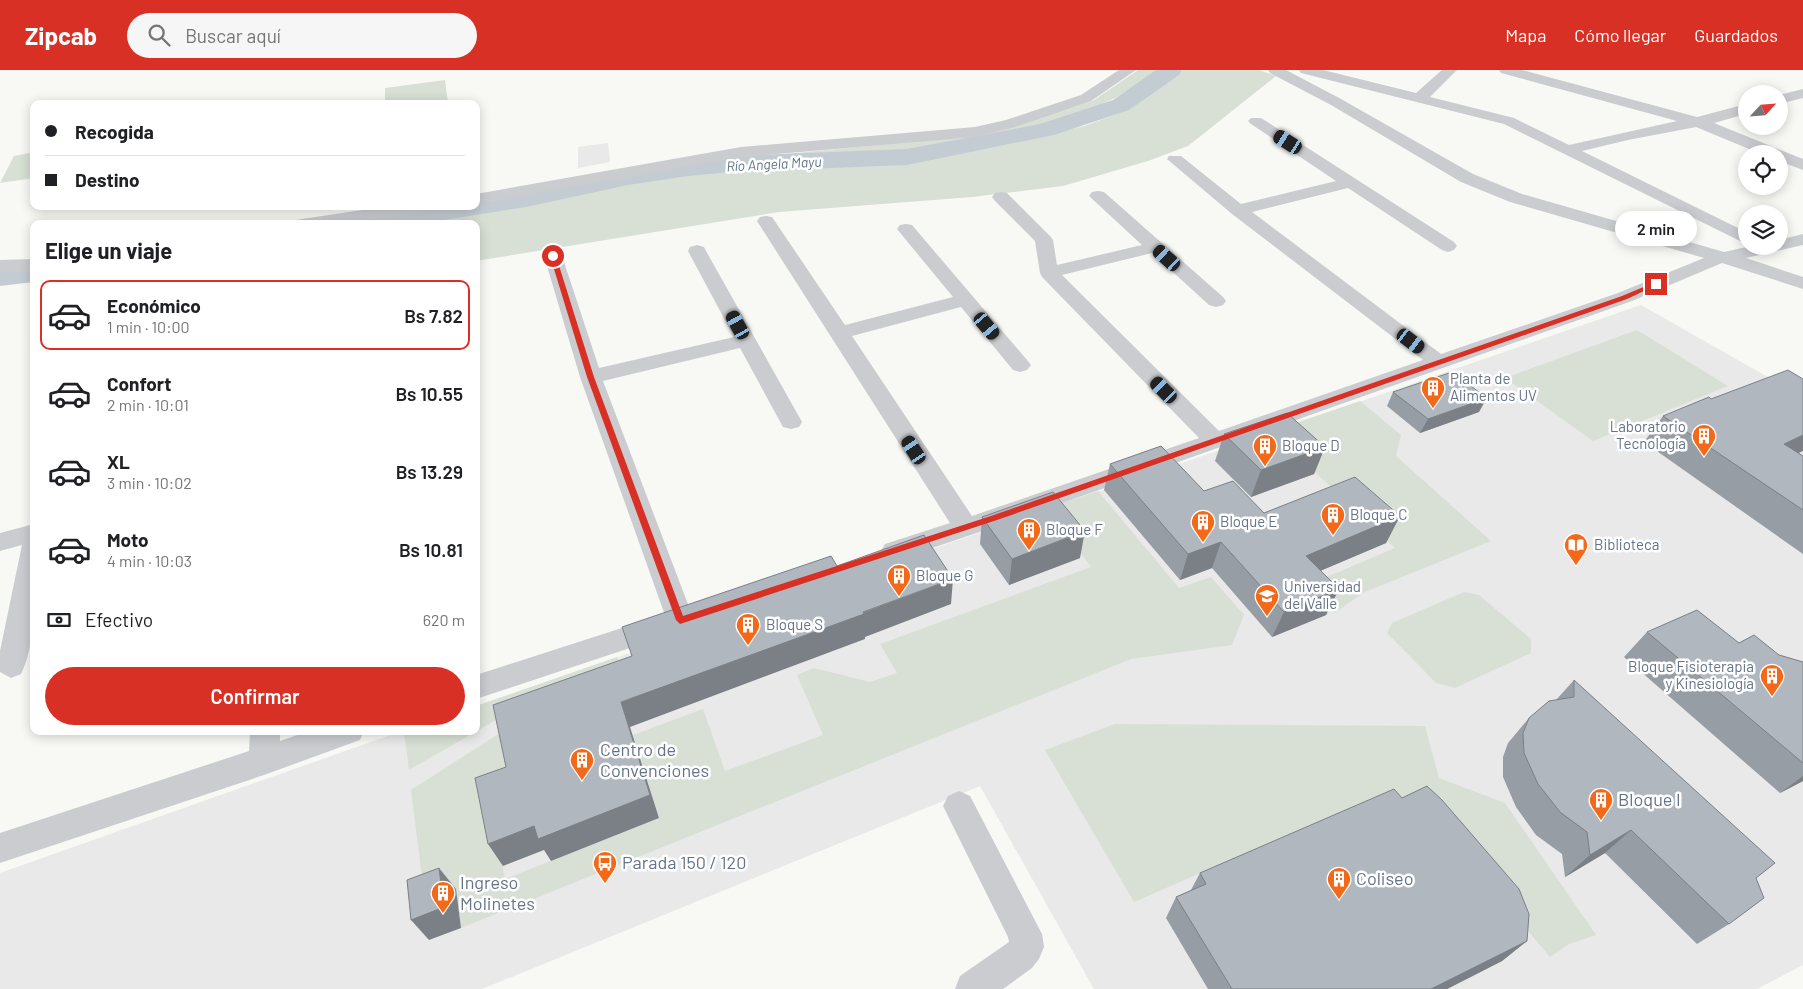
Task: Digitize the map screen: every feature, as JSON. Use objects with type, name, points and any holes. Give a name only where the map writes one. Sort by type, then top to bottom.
[{"type":"street","points":[[480,198],[741,152],[975,132],[1010,124],[1086,98],[1129,70]]},
{"type":"street","points":[[1275,70],[1336,102],[1467,178],[1516,198],[1725,258],[1803,283]]},
{"type":"street","points":[[1306,70],[1509,121],[1738,235]]},
{"type":"street","points":[[1419,99],[1450,70]]},
{"type":"street","points":[[1506,70],[1697,122],[1754,145]]},
{"type":"street","points":[[1788,97],[1803,93]]},
{"type":"street","points":[[1568,150],[1738,111]]},
{"type":"street","points":[[1256,121],[1448,246]]},
{"type":"street","points":[[1788,158],[1803,164]]},
{"type":"street","points":[[1175,159],[1238,210],[1438,362]]},
{"type":"street","points":[[1238,210],[1352,182]]},
{"type":"street","points":[[1098,196],[1216,301]]},
{"type":"street","points":[[1001,197],[1044,240],[1049,273],[1215,440]]},
{"type":"street","points":[[330,220],[400,210]]},
{"type":"street","points":[[766,221],[966,527]]},
{"type":"street","points":[[906,229],[1020,365]]},
{"type":"street","points":[[1788,243],[1803,239]]},
{"type":"street","points":[[1049,273],[1155,247]]},
{"type":"street","points":[[697,251],[791,422]]},
{"type":"street","points":[[874,557],[966,527],[1625,297],[1717,259],[1738,255]]},
{"type":"street","points":[[1783,255],[1803,269]]},
{"type":"street","points":[[480,686],[690,617],[591,377],[553,256]]},
{"type":"street","points":[[0,266],[30,265]]},
{"type":"street","points":[[839,332],[965,300]]},
{"type":"street","points":[[591,377],[746,340]]},
{"type":"street","points":[[0,542],[30,534]]},
{"type":"street","points":[[12,666],[30,569]]},
{"type":"street","points":[[0,848],[264,746],[326,735]]},
{"type":"street","points":[[959,806],[1026,934],[1027,947],[1020,956],[972,989]]},
{"type":"shaded area","points":[[1138,70],[1161,70],[1115,98],[1084,112],[1039,126],[908,153],[734,159],[971,136],[1001,130],[1094,100]]},
{"type":"shaded area","points":[[1183,70],[1259,70],[1276,76],[1188,146],[1148,161],[1063,186],[972,197],[779,212],[480,260],[480,220],[425,220],[548,200],[612,185],[732,168],[911,162],[1004,145],[1084,126],[1130,109]]},
{"type":"shaded area","points":[[445,80],[448,100],[385,100],[385,88]]},
{"type":"shaded area","points":[[608,143],[610,162],[578,168],[578,147]]},
{"type":"shaded area","points":[[30,153],[30,179],[0,183],[14,156]]},
{"type":"shaded area","name":"Universidad del Valle","points":[[1641,305],[1803,397],[1803,965],[1757,989],[1094,989],[980,786],[482,989],[0,989],[0,873],[391,735],[480,735],[480,705]]},
{"type":"shaded area","points":[[1637,330],[1728,386],[1593,441],[1505,378]]},
{"type":"shaded area","points":[[1360,401],[1401,435],[1396,456],[1491,541],[1365,592],[1334,613],[1310,584],[1395,548],[1272,431]]},
{"type":"shaded area","points":[[1098,491],[1179,588],[1211,577],[1244,615],[1232,645],[1131,659],[461,928],[456,890],[425,901],[411,790],[506,729],[519,790],[490,801],[505,879],[659,818],[633,735],[703,709],[725,771],[823,735],[797,675],[814,668],[870,682],[897,673],[880,644],[1091,567],[1047,508]]},
{"type":"shaded area","points":[[1464,592],[1479,595],[1531,639],[1531,653],[1455,688],[1436,683],[1387,633],[1392,623]]},
{"type":"shaded area","points":[[617,657],[622,670],[503,716],[480,729],[480,705]]},
{"type":"shaded area","points":[[1115,724],[1425,726],[1439,778],[1505,803],[1596,935],[1569,944],[1550,957],[1430,815],[1391,790],[1134,902],[1045,750]]},
{"type":"shaded area","points":[[405,735],[470,735],[409,770]]},
{"type":"building","points":[[1788,370],[1803,379],[1803,435],[1784,444],[1803,456],[1803,510],[1663,416],[1709,397],[1711,399]]},
{"type":"building","points":[[1452,372],[1487,398],[1428,419],[1393,392]]},
{"type":"building","points":[[1287,413],[1325,447],[1261,470],[1224,434]]},
{"type":"building","points":[[1161,446],[1204,491],[1233,481],[1264,513],[1355,477],[1400,516],[1306,556],[1339,589],[1284,612],[1221,542],[1188,554],[1110,464]]},
{"type":"building","points":[[1053,492],[1085,531],[1012,559],[982,517]]},
{"type":"building","points":[[924,535],[953,579],[863,612],[864,614],[621,702],[650,795],[538,839],[534,826],[488,844],[475,778],[506,767],[493,705],[632,656],[622,627],[831,556],[837,566]]},
{"type":"building","points":[[1697,610],[1739,643],[1754,635],[1779,655],[1803,662],[1803,763],[1647,632]]},
{"type":"building","points":[[1574,680],[1775,863],[1756,878],[1764,898],[1729,924],[1631,830],[1590,855],[1587,832],[1560,812],[1538,784],[1524,753],[1523,733],[1529,718],[1549,701],[1574,697]]},
{"type":"building","name":"Coliseo","points":[[1427,786],[1442,800],[1519,889],[1529,914],[1527,941],[1431,989],[1232,989],[1176,897],[1206,884],[1200,873],[1394,789],[1402,798]]},
{"type":"building","points":[[439,868],[444,907],[411,920],[407,880]]},
{"type":"waterway","name":"Río Angela Mayu","points":[[480,206],[526,199],[628,177],[688,168],[731,164],[907,157],[1045,130],[1121,105],[1171,70]]},
{"type":"waterway","name":"Río Angela Mayu","points":[[390,220],[455,210]]},
{"type":"waterway","name":"Río Angela Mayu","points":[[0,277],[30,273]]},
{"type":"place","name":"Planta de Alimentos UV","points":[[1433,409]]},
{"type":"place","name":"Laboratorio Tecnología","points":[[1704,457]]},
{"type":"place","name":"Bloque D","points":[[1265,467]]},
{"type":"place","name":"Bloque C","points":[[1333,536]]},
{"type":"place","name":"Bloque E","points":[[1203,543]]},
{"type":"place","name":"Bloque F","points":[[1029,551]]},
{"type":"place","name":"Biblioteca","points":[[1576,566]]},
{"type":"place","name":"Bloque G","points":[[899,597]]},
{"type":"place","name":"Universidad del Valle","points":[[1267,617]]},
{"type":"place","name":"Bloque S","points":[[748,646]]},
{"type":"place","name":"Bloque Fisioterapia y Kinesiología","points":[[1772,697]]},
{"type":"place","name":"Centro de Convenciones","points":[[582,781]]},
{"type":"place","name":"Bloque I","points":[[1601,821]]},
{"type":"place","name":"Parada 150 / 120","points":[[605,884]]},
{"type":"place","name":"Coliseo","points":[[1339,900]]},
{"type":"place","name":"Ingreso Molinetes","points":[[443,914]]},
{"type":"route","points":[[553,256],[591,377],[680,620],[994,518],[1625,297],[1656,284]]}]
